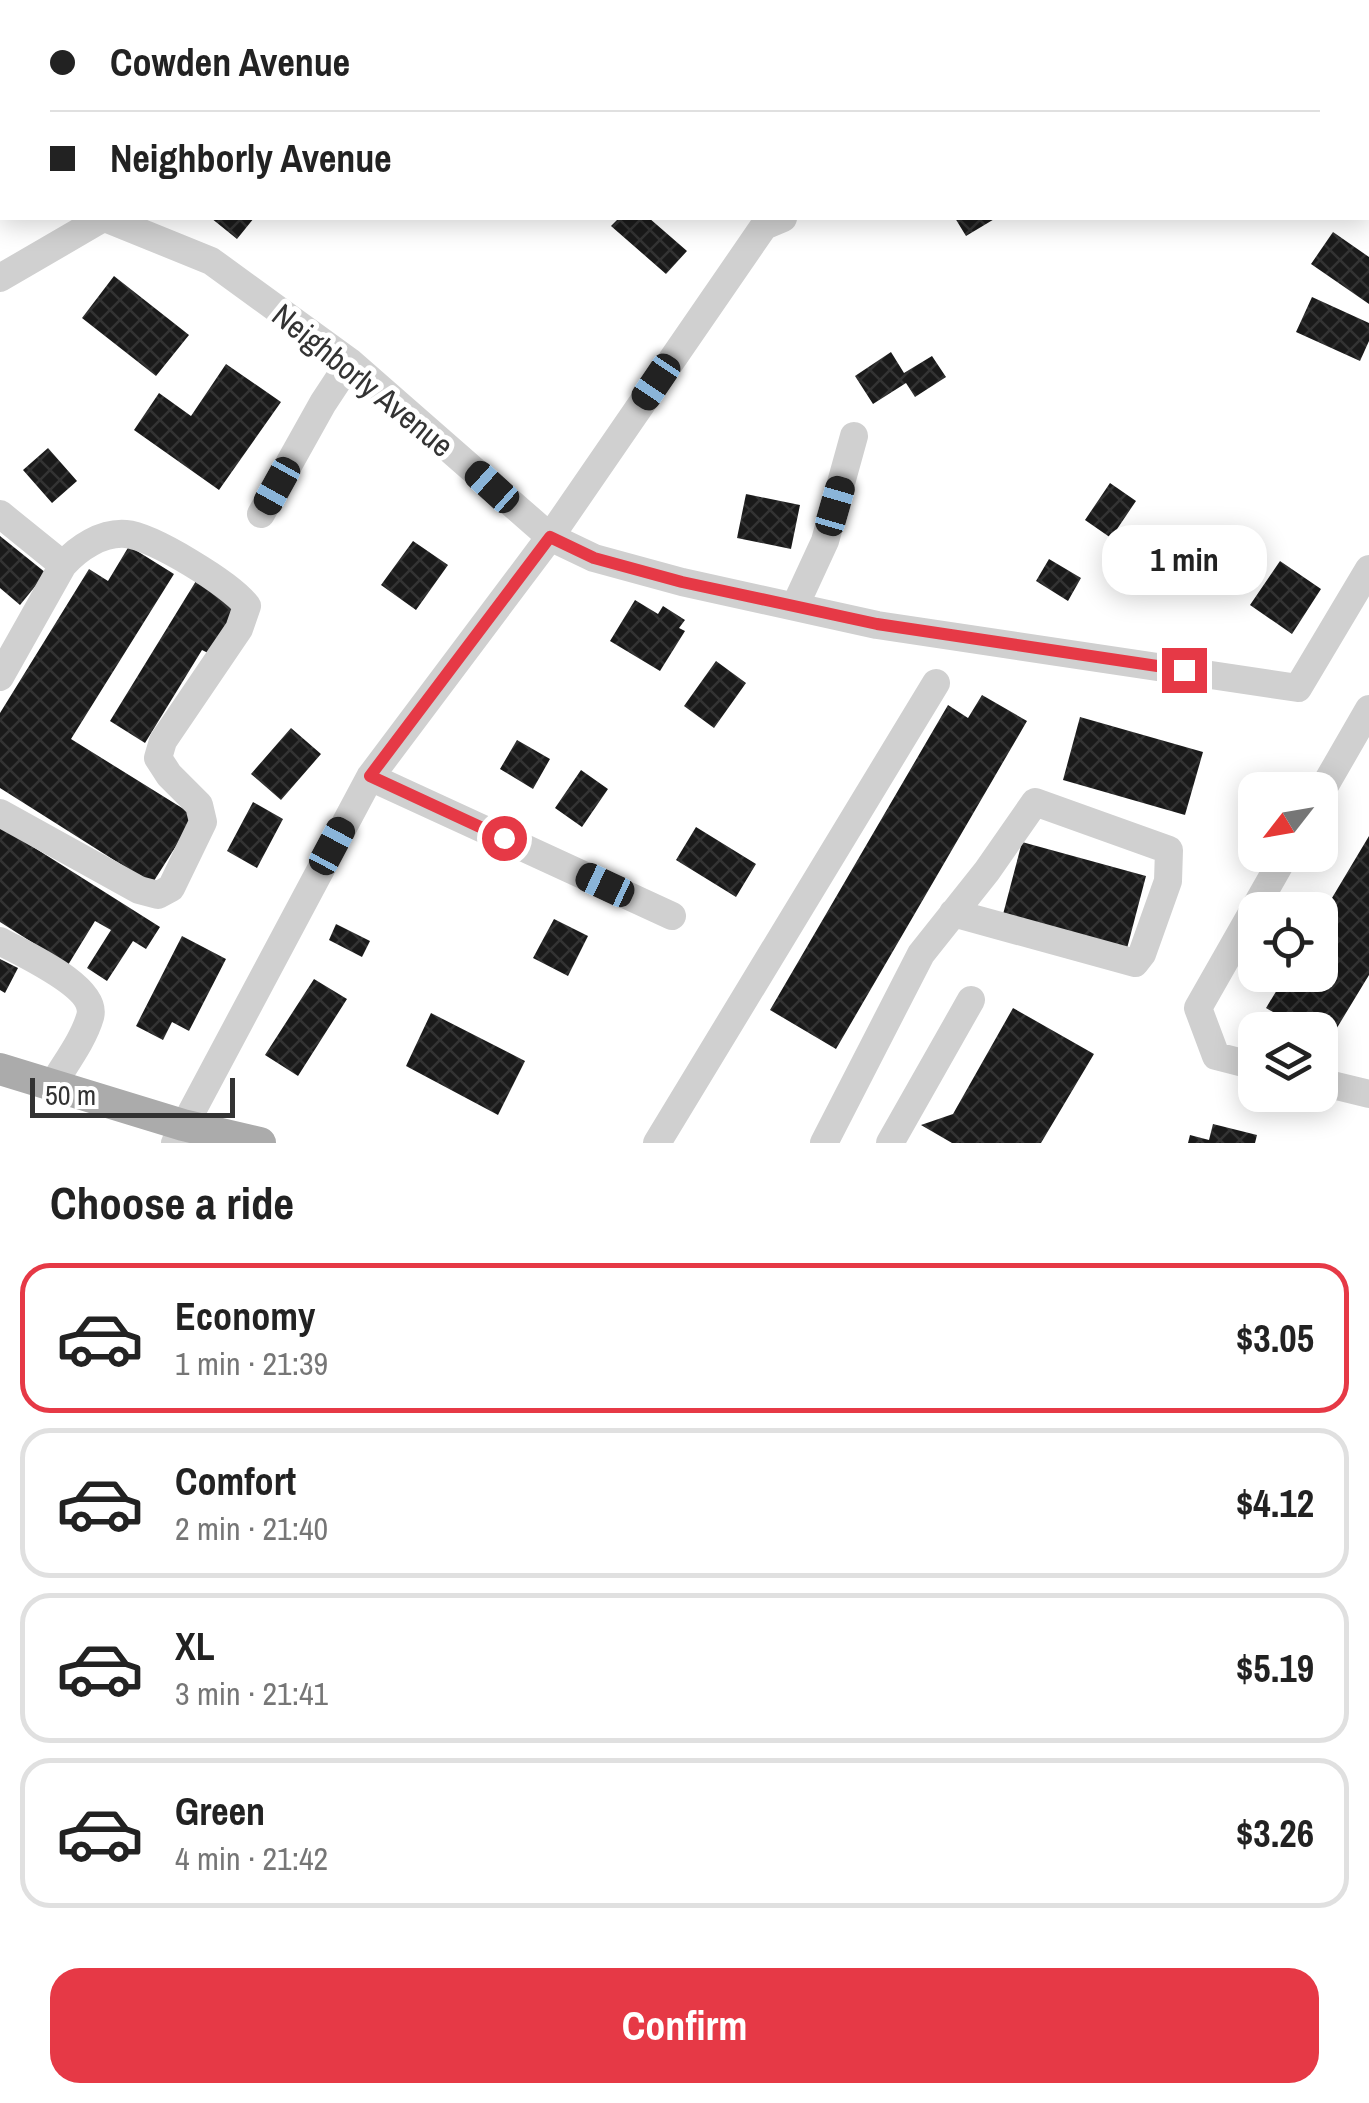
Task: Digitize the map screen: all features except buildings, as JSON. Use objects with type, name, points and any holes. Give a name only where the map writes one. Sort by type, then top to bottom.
[{"type":"main road","points":[[0,1069],[179,1134],[242,1141]]},
{"type":"street","points":[[0,278],[101,220]]},
{"type":"street","name":"Neighborly Avenue","points":[[109,220],[210,261],[350,362],[550,537],[594,558],[682,582],[877,624],[1298,688],[1369,569]]},
{"type":"street","points":[[179,1134],[370,776],[550,537],[768,220]]},
{"type":"street","points":[[261,514],[323,402],[350,362]]},
{"type":"street","points":[[795,606],[825,541],[854,436]]},
{"type":"street","points":[[0,514],[64,565]]},
{"type":"street","points":[[0,677],[64,565],[75,552],[98,539],[125,534],[152,543],[236,590],[247,606],[239,629],[163,741],[158,758],[199,805],[204,822],[171,888],[158,895],[139,890],[0,814]]},
{"type":"street","points":[[657,1143],[936,682]]},
{"type":"street","points":[[1333,772],[1369,709]]},
{"type":"street","points":[[370,776],[672,916]]},
{"type":"street","points":[[824,1143],[921,954],[1035,802],[1168,850],[1168,881],[1142,954],[1135,963],[953,913]]},
{"type":"street","points":[[1238,1062],[1216,1056],[1198,1008],[1275,872]]},
{"type":"street","points":[[0,941],[79,987],[91,1002],[90,1016],[52,1086]]},
{"type":"street","points":[[890,1143],[971,1000]]},
{"type":"street","points":[[1338,1086],[1369,1094]]},
{"type":"route","points":[[504,838],[370,776],[550,537],[594,558],[682,582],[877,624],[1184,670]]}]
